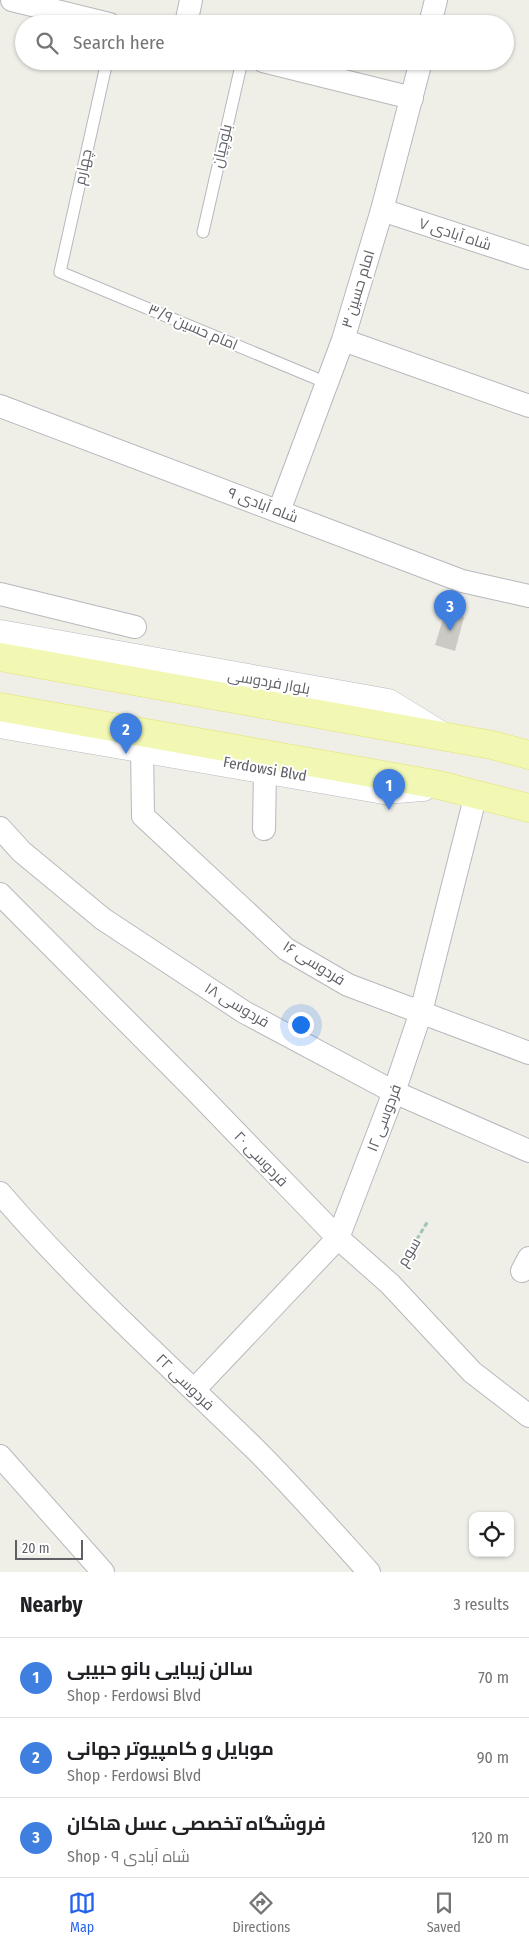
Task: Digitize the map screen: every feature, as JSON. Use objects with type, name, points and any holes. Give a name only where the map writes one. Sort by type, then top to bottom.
[{"type":"main road","name":"بلوار فردوسی","points":[[0,634],[388,703],[444,738],[492,745],[529,755]]},
{"type":"main road","points":[[0,657],[444,738]]},
{"type":"main road","points":[[0,707],[439,785]]},
{"type":"main road","name":"Ferdowsi Blvd","points":[[0,724],[384,790],[439,785],[529,808]]},
{"type":"street","points":[[12,0],[73,15]]},
{"type":"street","points":[[188,15],[191,0]]},
{"type":"street","points":[[432,15],[436,0]]},
{"type":"street","points":[[299,70],[412,98]]},
{"type":"street","name":"امام حسین ۳","points":[[279,511],[343,340],[382,210],[419,70]]},
{"type":"street","name":"شاه آبادی ۷","points":[[382,210],[529,258]]},
{"type":"street","points":[[343,340],[529,406]]},
{"type":"street","name":"شاه آبادی ۹","points":[[0,406],[462,581],[529,596]]},
{"type":"street","points":[[0,594],[135,627]]},
{"type":"street","name":"فردوسی ۱۶","points":[[142,748],[143,816],[286,948],[348,985],[529,1053]]},
{"type":"street","points":[[264,829],[265,770]]},
{"type":"street","name":"فردوسی ۱۲","points":[[194,1390],[338,1238],[394,1092],[421,1012],[476,794]]},
{"type":"street","name":"فردوسی ۱۸","points":[[0,828],[22,852],[103,919],[244,1012],[394,1092],[529,1152]]},
{"type":"street","name":"فردوسی ۲۰","points":[[0,894],[188,1083],[338,1238],[390,1284],[472,1372],[529,1416]]},
{"type":"street","name":"فردوسی ۲۲","points":[[0,1193],[26,1223],[258,1452],[369,1572]]},
{"type":"street","points":[[0,1456],[103,1572]]},
{"type":"lane","name":"چهارم","points":[[60,272],[104,70]]},
{"type":"lane","name":"بلوچیان","points":[[203,232],[240,70]]},
{"type":"lane","name":"امام حسین ۳/۹","points":[[60,272],[327,383]]},
{"type":"path","name":"سوم","points":[[390,1284],[428,1221]]},
{"type":"building","points":[[446,609],[464,617],[455,651],[435,645]]},
{"type":"place","name":"فروشگاه تخصصی عسل هاکان","points":[[450,631]]},
{"type":"place","name":"موبایل و کامپیوتر جهانی","points":[[126,754]]},
{"type":"place","name":"سالن زیبایی بانو حبیبی","points":[[389,810]]}]
